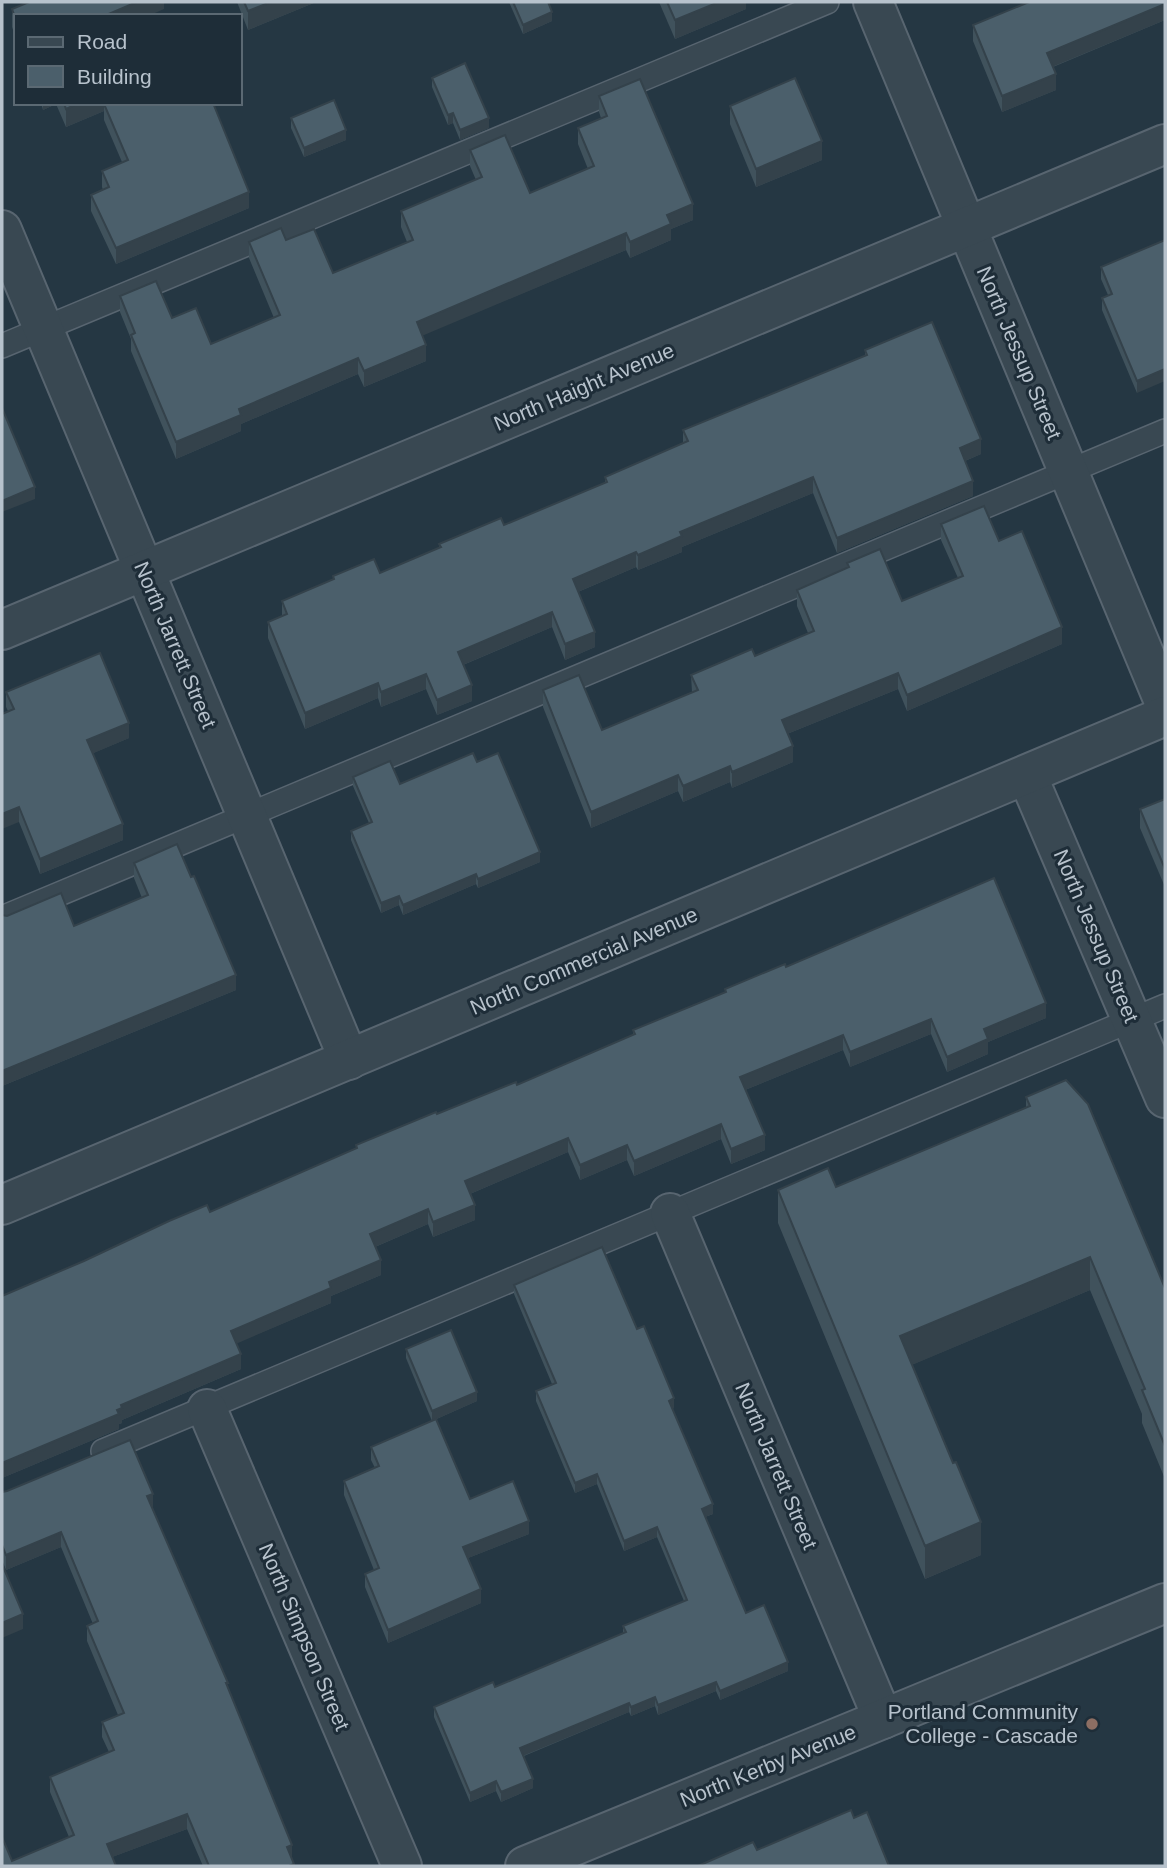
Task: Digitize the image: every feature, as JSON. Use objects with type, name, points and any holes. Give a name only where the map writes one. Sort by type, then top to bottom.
[{"type":"street","name":"North Jessup Street","points":[[873,2],[1165,704]]},
{"type":"street","name":"North Haight Avenue","points":[[2,630],[1165,144]]},
{"type":"street","name":"North Jarrett Street","points":[[2,230],[349,1060]]},
{"type":"street","name":"North Commercial Avenue","points":[[2,1205],[1165,716]]},
{"type":"street","name":"North Jessup Street","points":[[1027,775],[1149,1013],[1165,1098]]},
{"type":"street","name":"North Jarrett Street","points":[[670,1213],[883,1718]]},
{"type":"street","name":"North Simpson Street","points":[[207,1409],[402,1866]]},
{"type":"street","name":"North Kerby Avenue","points":[[526,1866],[1165,1603]]},
{"type":"lane","points":[[2,346],[827,2]]},
{"type":"lane","points":[[2,918],[1165,431]]},
{"type":"lane","points":[[79,1461],[1149,1013]]},
{"type":"building","points":[[29,2],[137,2],[109,14],[14,14],[12,9]]},
{"type":"building","points":[[244,2],[271,2],[248,11]]},
{"type":"building","points":[[513,2],[548,2],[552,12],[523,25]]},
{"type":"building","points":[[667,2],[719,2],[675,20]]},
{"type":"building","points":[[1029,2],[1165,4],[1047,53],[1056,74],[1002,96],[973,25]]},
{"type":"building","points":[[465,63],[489,118],[460,130],[453,113],[448,115],[432,78]]},
{"type":"building","points":[[795,78],[822,141],[756,169],[730,106]]},
{"type":"building","points":[[640,79],[693,204],[667,215],[671,224],[630,242],[626,233],[417,322],[426,345],[364,371],[358,358],[239,409],[241,415],[176,442],[131,335],[135,333],[120,296],[156,281],[172,318],[196,308],[211,344],[280,315],[249,242],[281,228],[286,240],[314,229],[333,273],[413,240],[401,211],[482,177],[470,150],[505,135],[530,193],[594,166],[578,128],[607,116],[599,96]]},
{"type":"building","points":[[334,100],[346,130],[304,148],[291,118]]},
{"type":"building","points":[[104,105],[214,105],[249,192],[116,248],[91,195],[109,187],[102,171],[128,160]]},
{"type":"building","points":[[1165,240],[1165,369],[1137,381],[1102,298],[1112,294],[1101,267]]},
{"type":"building","points":[[932,322],[981,439],[960,448],[973,481],[837,538],[813,477],[680,532],[682,536],[638,555],[636,552],[573,579],[595,632],[565,644],[552,612],[458,652],[472,685],[437,700],[426,674],[381,692],[378,683],[305,713],[268,622],[287,614],[282,601],[374,559],[380,573],[501,518],[504,525],[607,482],[605,477],[688,441],[683,430],[867,355],[865,350]]},
{"type":"building","points":[[2,408],[35,487],[2,501]]},
{"type":"building","points":[[984,506],[999,541],[1022,531],[1062,627],[907,695],[898,673],[782,720],[793,746],[732,772],[730,766],[683,786],[678,775],[591,812],[543,690],[579,675],[602,730],[698,690],[691,675],[752,649],[755,656],[814,631],[797,590],[849,567],[847,563],[880,549],[902,601],[963,576],[941,524]]},
{"type":"building","points":[[100,653],[129,723],[87,740],[123,824],[40,859],[19,807],[2,814],[2,714],[14,709],[6,692]]},
{"type":"building","points":[[473,753],[477,762],[498,753],[540,852],[478,879],[476,874],[403,905],[399,896],[381,903],[351,831],[372,822],[353,777],[390,761],[400,784]]},
{"type":"building","points":[[1165,799],[1165,869],[1140,809]]},
{"type":"building","points":[[177,844],[191,877],[194,876],[236,975],[2,1071],[2,915],[7,916],[61,893],[74,926],[148,895],[134,863]]},
{"type":"building","points":[[994,878],[1046,1003],[984,1029],[988,1039],[947,1057],[931,1019],[850,1052],[843,1035],[740,1077],[765,1135],[731,1149],[721,1124],[634,1161],[627,1145],[580,1165],[568,1138],[465,1181],[475,1205],[433,1222],[428,1209],[370,1234],[381,1260],[329,1282],[331,1288],[231,1331],[241,1354],[121,1405],[122,1408],[117,1410],[119,1414],[2,1463],[2,1296],[207,1205],[210,1212],[357,1148],[356,1145],[516,1082],[517,1085],[635,1034],[633,1030],[726,992],[725,989],[785,964],[786,967]]},
{"type":"building","points":[[1066,1080],[1088,1104],[1165,1288],[1165,1446],[1142,1390],[1145,1389],[1090,1257],[900,1336],[953,1463],[956,1462],[981,1522],[925,1546],[778,1190],[828,1168],[836,1187],[1030,1106],[1026,1097]]},
{"type":"building","points":[[602,1247],[637,1329],[644,1326],[674,1398],[669,1401],[713,1504],[702,1509],[746,1613],[764,1605],[788,1662],[720,1691],[716,1682],[658,1705],[655,1697],[631,1707],[629,1703],[520,1748],[533,1779],[501,1792],[496,1781],[470,1793],[434,1707],[493,1682],[495,1687],[626,1632],[623,1626],[687,1600],[657,1527],[624,1541],[597,1474],[575,1483],[536,1391],[556,1383],[514,1285]]},
{"type":"building","points":[[451,1330],[477,1392],[432,1411],[406,1349]]},
{"type":"building","points":[[436,1419],[470,1499],[513,1481],[529,1521],[463,1547],[481,1589],[388,1630],[365,1574],[379,1568],[344,1481],[379,1466],[371,1447]]},
{"type":"building","points":[[130,1440],[153,1494],[147,1496],[228,1683],[292,1845],[287,1847],[294,1864],[289,1866],[209,1866],[187,1814],[107,1844],[116,1866],[2,1866],[2,1837],[12,1861],[74,1835],[50,1777],[114,1750],[102,1722],[124,1713],[87,1626],[98,1621],[61,1532],[6,1555],[2,1545],[2,1492]]},
{"type":"building","points":[[2,1564],[23,1614],[2,1623]]},
{"type":"building","points":[[851,1810],[854,1818],[867,1812],[889,1866],[698,1866],[753,1842],[757,1850]]},
{"type":"place","name":"Portland Community College - Cascade","points":[[1092,1724]]}]
